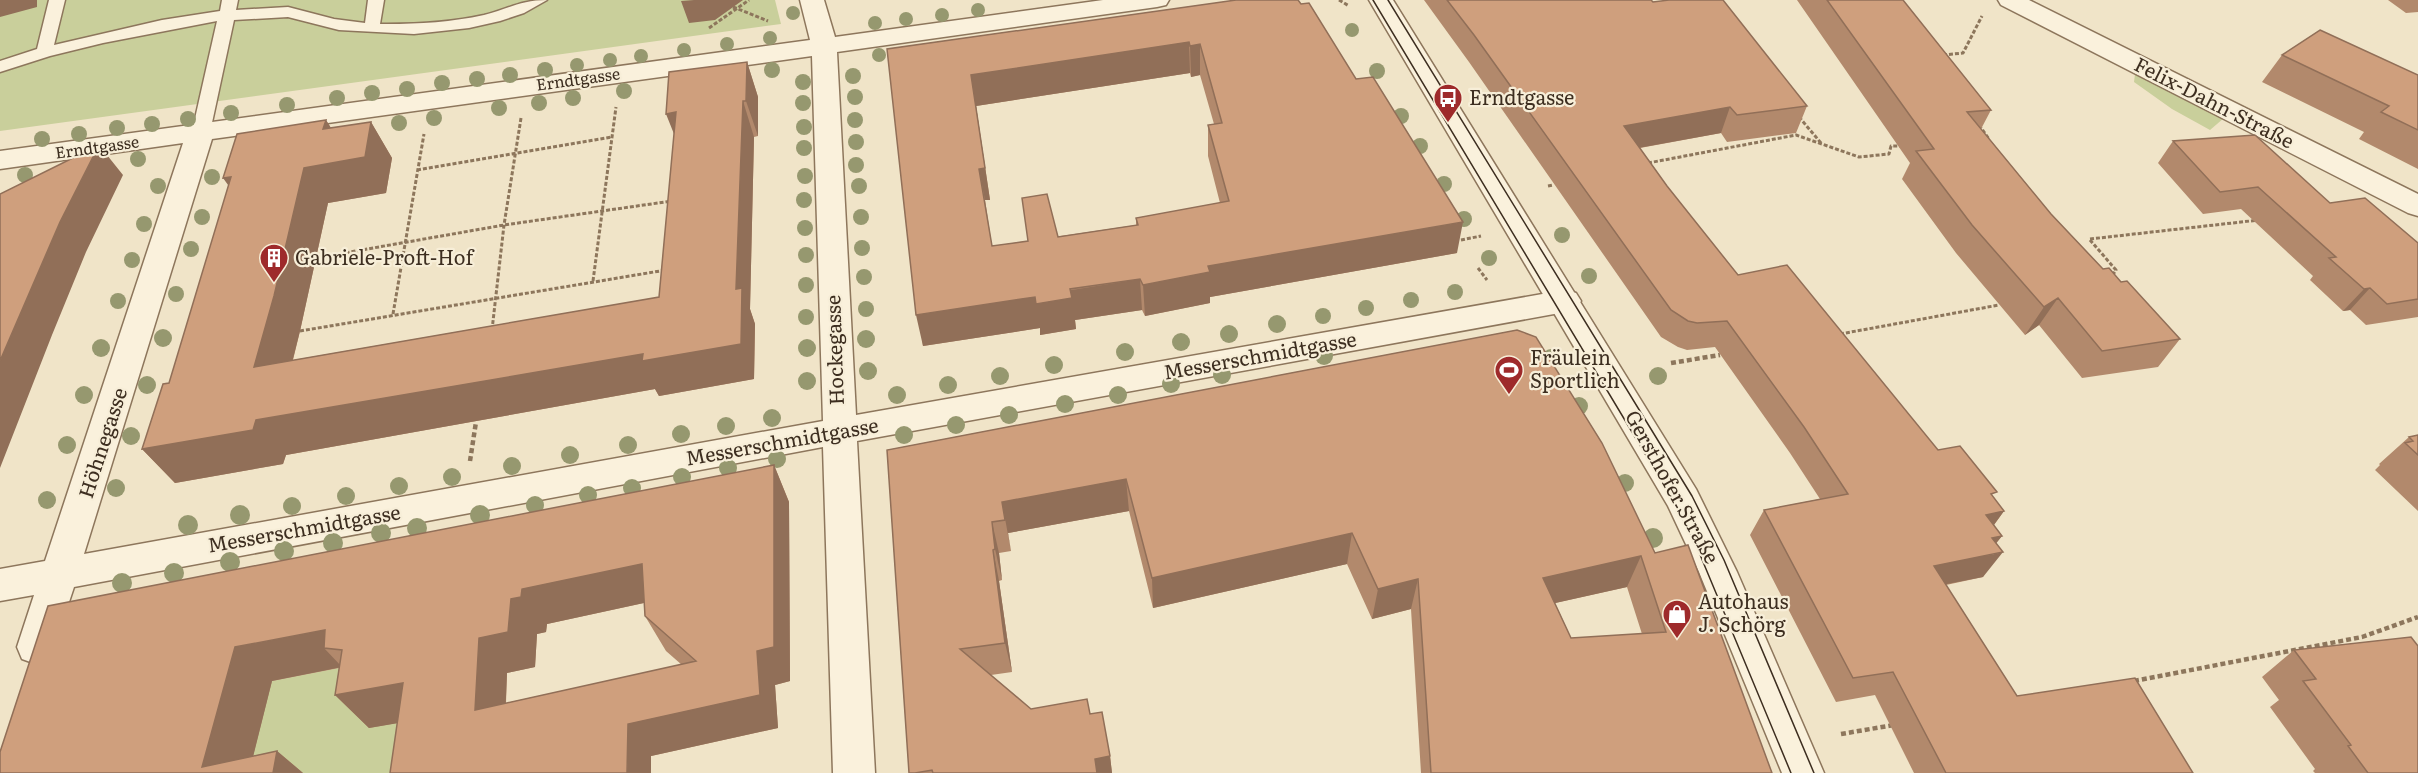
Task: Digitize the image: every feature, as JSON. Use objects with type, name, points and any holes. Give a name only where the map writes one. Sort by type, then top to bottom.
[{"type":"street","name":"Hockegasse","points":[[812,0],[824,44],[838,431],[854,773]]},
{"type":"street","name":"Erndtgasse","points":[[0,160],[824,44],[1157,0]]},
{"type":"street","name":"Gersthofer Straße","points":[[1381,0],[1650,442],[1698,528],[1803,773]]},
{"type":"street","name":"Felix-Dahn-Straße","points":[[2010,0],[2418,206]]},
{"type":"street","name":"Höhnegasse","points":[[26,676],[62,572],[201,132]]},
{"type":"street","name":"Messerschmidtgasse","points":[[0,585],[838,431],[1565,302]]},
{"type":"lane","points":[[44,52],[57,0]]},
{"type":"lane","points":[[372,27],[376,0]]},
{"type":"lane","points":[[0,67],[44,52],[228,8],[284,11],[340,25],[414,30],[474,22],[539,0]]},
{"type":"lane","points":[[201,132],[228,8]]},
{"type":"path","points":[[701,32],[749,0]]},
{"type":"path","points":[[733,7],[771,22]]},
{"type":"path","points":[[1936,56],[1963,53],[1984,13]]},
{"type":"path","points":[[723,14],[728,16]]},
{"type":"path","points":[[593,281],[616,101]]},
{"type":"path","points":[[1795,112],[1821,144]]},
{"type":"path","points":[[491,340],[504,225],[521,114]]},
{"type":"path","points":[[1976,121],[1989,139],[1978,140]]},
{"type":"path","points":[[393,314],[425,128]]},
{"type":"path","points":[[1638,166],[1796,135],[1859,157],[1889,154],[1891,146],[1913,145]]},
{"type":"path","points":[[417,170],[612,137]]},
{"type":"path","points":[[1548,186],[1553,185]]},
{"type":"path","points":[[316,258],[504,225],[674,201]]},
{"type":"path","points":[[2111,279],[2116,270],[2090,239],[2262,220]]},
{"type":"path","points":[[1461,240],[1488,235]]},
{"type":"path","points":[[300,332],[393,314],[669,270]]},
{"type":"path","points":[[1836,335],[2000,305]]},
{"type":"path","points":[[1671,363],[1720,355]]},
{"type":"path","points":[[470,461],[476,422]]},
{"type":"path","points":[[2124,683],[2362,637],[2418,617]]},
{"type":"path","points":[[1841,734],[1899,724]]},
{"type":"green space","points":[[0,0],[775,0],[781,24],[0,131]]},
{"type":"green space","points":[[2135,74],[2224,118],[2210,130],[2172,109],[2134,82]]},
{"type":"green space","points":[[359,664],[434,717],[427,773],[249,773],[241,687]]},
{"type":"building","points":[[1236,0],[1298,0],[1301,4],[1309,3],[1356,79],[1373,77],[1463,222],[1208,266],[1210,272],[1143,285],[1140,279],[1070,289],[1072,298],[1036,304],[1035,297],[916,315],[887,49]],"holes":[[[1189,42],[1190,46],[1200,44],[1222,123],[1208,125],[1229,201],[1136,218],[1138,225],[1058,237],[1047,194],[1022,198],[1028,241],[992,246],[979,169],[985,168],[971,75]]]},
{"type":"building","points":[[1447,0],[1651,0],[1653,2],[1723,0],[1807,106],[1737,115],[1730,107],[1624,126],[1667,186],[1738,275],[1787,265],[1938,450],[1960,446],[1997,492],[1991,494],[2004,511],[1986,515],[2002,536],[1992,538],[2003,552],[1934,566],[2017,696],[2135,678],[2193,773],[1946,773],[1893,672],[1853,678],[1764,510],[1848,494],[1804,427],[1727,321],[1697,323],[1688,321],[1671,310]]},
{"type":"building","points":[[1827,0],[1903,0],[1991,110],[1967,112],[2051,214],[2103,269],[2109,268],[2121,282],[2127,281],[2180,339],[2102,351],[2058,298],[2044,307],[1972,225],[1916,151],[1934,149]]},
{"type":"building","points":[[2320,30],[2418,75],[2418,130],[2381,112],[2389,106],[2282,55]]},
{"type":"building","points":[[747,62],[746,101],[743,101],[736,289],[742,288],[741,344],[642,361],[643,354],[256,420],[253,430],[142,449],[163,384],[169,383],[231,177],[223,178],[237,134],[326,120],[323,129],[371,122],[365,157],[304,168],[274,296],[254,367],[659,297],[676,112],[666,114],[669,72]]},
{"type":"building","points":[[2255,135],[2330,203],[2365,198],[2418,243],[2418,299],[2387,304],[2370,288],[2364,289],[2329,258],[2336,257],[2258,187],[2220,192],[2173,141]]},
{"type":"building","points":[[99,145],[60,222],[0,361],[0,194]]},
{"type":"building","points":[[1517,330],[1536,337],[1602,443],[1655,553],[1688,545],[1772,773],[1431,773],[1418,579],[1378,589],[1352,533],[1152,578],[1126,479],[1002,502],[1005,520],[992,522],[995,549],[993,550],[1005,643],[960,649],[1031,709],[1087,699],[1090,714],[1102,712],[1110,756],[1095,759],[1097,773],[933,773],[932,770],[909,773],[887,450]],"holes":[[[1641,556],[1666,632],[1571,638],[1543,578]]]},
{"type":"building","points":[[2418,435],[2418,455],[2405,443],[2413,441],[2409,437]]},
{"type":"building","points":[[774,465],[774,647],[757,651],[760,695],[628,724],[627,773],[390,773],[403,683],[335,695],[342,650],[324,648],[325,630],[235,647],[202,767],[277,751],[273,773],[0,773],[0,752],[48,606]],"holes":[[[642,564],[645,616],[696,661],[475,710],[479,638],[508,632],[511,599],[521,597],[522,589]]]},
{"type":"building","points":[[2411,637],[2418,646],[2418,773],[2368,773],[2348,746],[2351,745],[2303,681],[2316,679],[2294,650]]},
{"type":"tram line","points":[[1373,0],[1677,507],[1696,545],[1791,773]]},
{"type":"tram line","points":[[1388,0],[1692,496],[1724,560],[1814,773]]},
{"type":"place","name":"Erndtgasse","points":[[1448,124]]},
{"type":"place","name":"Gabriele-Proft-Hof","points":[[274,284]]},
{"type":"place","name":"Fräulein Sportlich","points":[[1509,396]]},
{"type":"place","name":"Autohaus J. Schörg","points":[[1677,640]]}]
